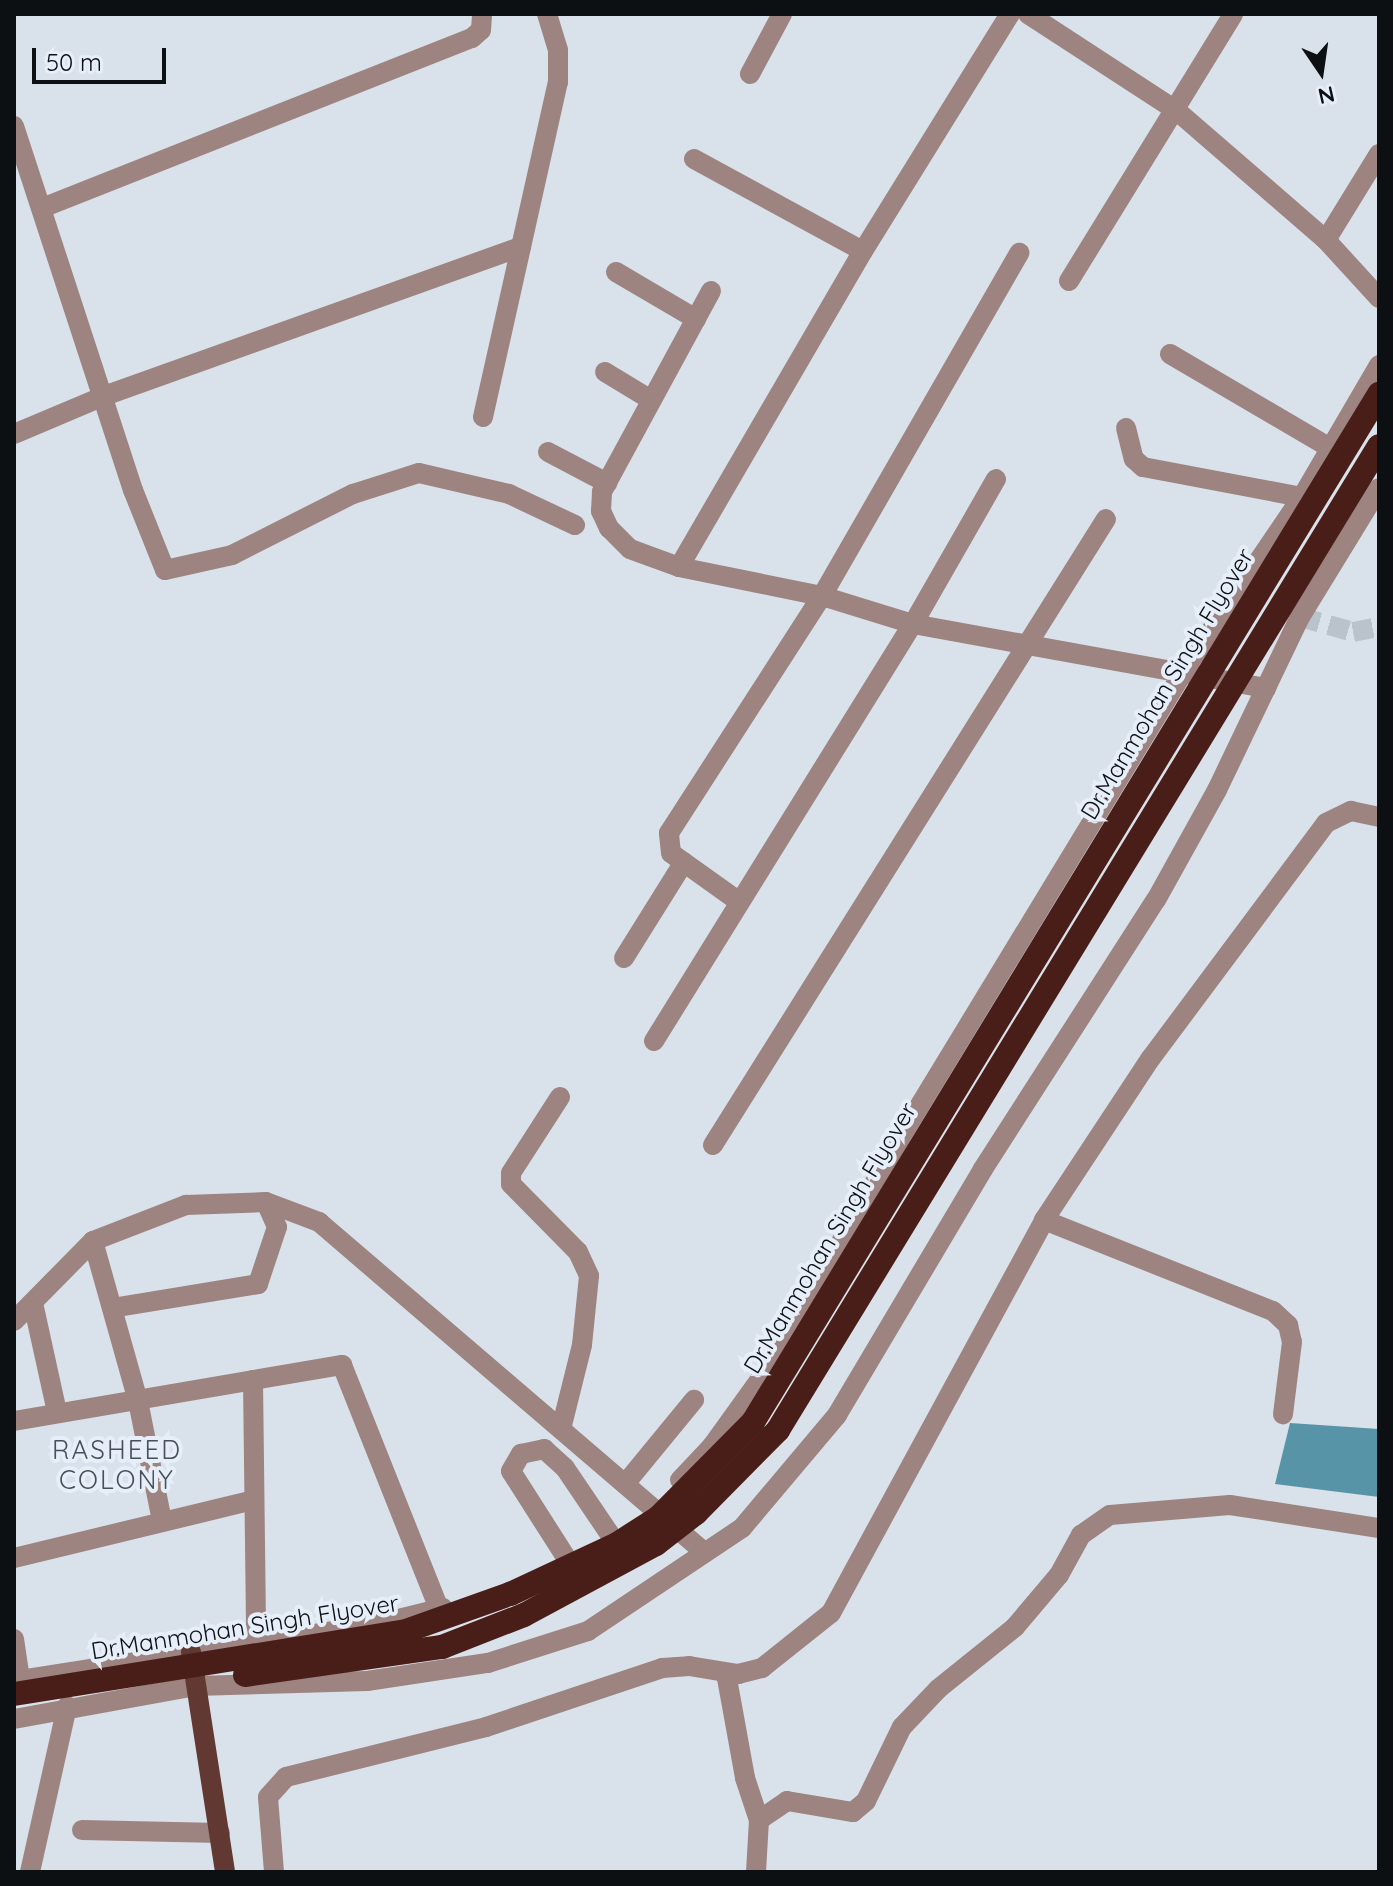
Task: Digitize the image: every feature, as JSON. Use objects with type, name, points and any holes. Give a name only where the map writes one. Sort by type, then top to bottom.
[{"type":"highway","name":"Dr.Manmohan Singh Flyover","points":[[16,1685],[403,1632],[510,1594],[617,1544],[659,1517],[753,1422],[1379,394]]},
{"type":"highway","name":"Dr.Manmohan Singh Flyover","points":[[14,1708],[67,1696],[329,1667],[442,1647],[580,1588],[696,1513],[778,1430],[1379,446]]},
{"type":"main road","points":[[191,1652],[225,1872]]},
{"type":"street","points":[[42,208],[472,38],[481,30],[482,14]]},
{"type":"street","points":[[483,417],[560,68],[547,14]]},
{"type":"street","points":[[750,74],[782,14]]},
{"type":"street","points":[[679,567],[863,251],[1010,14]]},
{"type":"street","points":[[1028,14],[1177,111],[1326,240],[1379,298]]},
{"type":"street","points":[[1069,281],[1177,111],[1233,14]]},
{"type":"street","points":[[14,126],[159,565],[165,570],[232,555],[353,494],[419,473],[509,494],[575,525]]},
{"type":"street","points":[[1326,240],[1379,154]]},
{"type":"street","points":[[694,159],[863,251]]},
{"type":"street","points":[[14,434],[104,396],[521,247]]},
{"type":"street","points":[[738,901],[671,853],[669,833],[822,596],[1019,253]]},
{"type":"street","points":[[616,272],[696,319]]},
{"type":"street","points":[[711,291],[607,483],[601,511],[609,528],[630,549],[679,567],[822,596],[913,624],[1185,669],[1266,688]]},
{"type":"street","points":[[1170,354],[1330,448]]},
{"type":"street","points":[[14,1639],[16,1685],[256,1639],[378,1624],[439,1609],[567,1559],[611,1536],[653,1507],[712,1446],[774,1360],[900,1138],[1185,669],[1302,497],[1379,365]]},
{"type":"street","points":[[605,372],[651,400]]},
{"type":"street","points":[[1126,428],[1134,459],[1143,467],[1302,497]]},
{"type":"street","points":[[548,452],[607,483]]},
{"type":"street","points":[[654,1041],[738,901],[913,624],[996,479]]},
{"type":"street","points":[[14,1719],[67,1706],[196,1686],[367,1681],[488,1663],[588,1631],[742,1528],[837,1415],[983,1169],[1156,900],[1300,617],[1379,488]]},
{"type":"street","points":[[713,1145],[1024,644],[1106,519]]},
{"type":"street","points":[[274,1872],[268,1797],[286,1777],[486,1727],[662,1668],[689,1666],[726,1673],[762,1668],[831,1613],[1044,1220],[1151,1058],[1326,823],[1351,811],[1379,817]]},
{"type":"street","points":[[624,958],[684,862]]},
{"type":"street","points":[[560,1097],[511,1173],[511,1184],[578,1252],[589,1276],[582,1345],[561,1429]]},
{"type":"street","points":[[14,1321],[93,1241],[186,1205],[266,1202],[319,1222],[704,1552]]},
{"type":"street","points":[[112,1308],[258,1284],[277,1227],[266,1202]]},
{"type":"street","points":[[1044,1220],[1273,1311],[1288,1325],[1292,1342],[1283,1414]]},
{"type":"street","points":[[93,1241],[138,1401],[162,1521]]},
{"type":"street","points":[[33,1303],[57,1412]]},
{"type":"street","points":[[14,1421],[342,1365],[439,1609]]},
{"type":"street","points":[[253,1380],[256,1639]]},
{"type":"street","points":[[625,1484],[694,1400]]},
{"type":"street","points":[[567,1559],[511,1471],[521,1454],[544,1449],[565,1468],[611,1536]]},
{"type":"street","points":[[14,1558],[253,1500]]},
{"type":"street","points":[[759,1820],[787,1801],[805,1801],[834,1813],[853,1812],[866,1801],[902,1727],[938,1689],[1015,1627],[1059,1575],[1081,1535],[1110,1515],[1230,1505],[1379,1528]]},
{"type":"street","points":[[726,1673],[745,1778],[759,1820],[753,1843],[756,1872]]},
{"type":"street","points":[[30,1872],[67,1706]]},
{"type":"street","points":[[82,1830],[220,1833]]},
{"type":"water","points":[[1290,1423],[1379,1429],[1379,1497],[1275,1484]]},
{"type":"tunnel","points":[[1300,617],[1353,632],[1379,627]]},
{"type":"district","name":"RASHEED COLONY","points":[[117,1465]]}]
